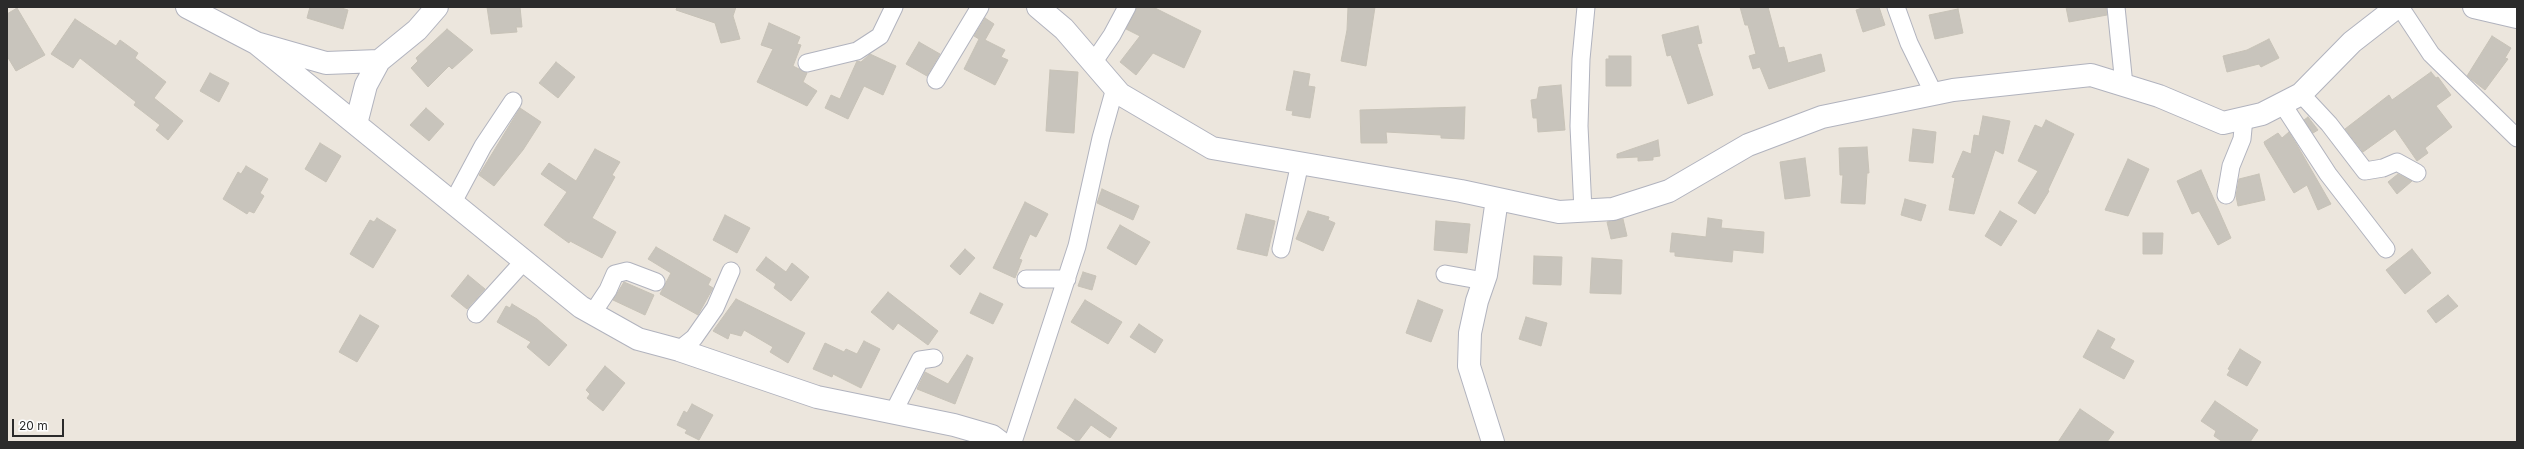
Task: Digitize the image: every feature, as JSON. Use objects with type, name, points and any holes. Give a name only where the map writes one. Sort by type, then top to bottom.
[{"type":"street","points":[[356,124],[366,85],[379,61],[417,30],[437,7]]},
{"type":"street","points":[[807,63],[857,52],[880,36],[894,7]]},
{"type":"street","points":[[936,80],[980,7]]},
{"type":"street","points":[[1038,7],[1064,29],[1120,94],[1212,148],[1497,199],[1558,212],[1613,208],[1669,190],[1748,145],[1822,117],[1934,94],[2091,75],[2159,96],[2223,123],[2244,118],[2283,105],[2301,94],[2352,42],[2398,7],[2431,54],[2517,138]]},
{"type":"street","points":[[1093,63],[1112,35],[1127,7]]},
{"type":"street","points":[[1583,210],[1579,126],[1581,59],[1586,7]]},
{"type":"street","points":[[1896,7],[1909,43],[1934,94]]},
{"type":"street","points":[[2116,7],[2124,85]]},
{"type":"street","points":[[2474,7],[2517,17]]},
{"type":"street","points":[[196,9],[256,43],[580,307],[638,339],[679,350],[817,397],[954,425],[993,440]]},
{"type":"street","points":[[256,43],[326,64],[379,61]]},
{"type":"street","points":[[1013,442],[1077,246],[1100,138],[1115,88]]},
{"type":"street","points":[[2301,94],[2329,124],[2365,171],[2383,168],[2397,162],[2417,173]]},
{"type":"street","points":[[453,202],[483,146],[513,101]]},
{"type":"street","points":[[2283,105],[2328,174],[2386,249]]},
{"type":"street","points":[[2226,195],[2232,166],[2242,139],[2244,118]]},
{"type":"street","points":[[1281,249],[1300,163]]},
{"type":"street","points":[[1493,442],[1469,366],[1470,333],[1477,302],[1484,281],[1492,241],[1497,199]]},
{"type":"street","points":[[476,314],[524,262]]},
{"type":"street","points":[[592,314],[608,290],[615,274],[627,271],[656,282]]},
{"type":"street","points":[[679,350],[694,338],[715,308],[731,271]]},
{"type":"street","points":[[1445,274],[1484,281]]},
{"type":"street","points":[[1026,279],[1067,279]]},
{"type":"street","points":[[893,413],[920,360],[934,358]]},
{"type":"building","points":[[310,7],[338,7],[348,10],[343,29],[307,18]]},
{"type":"building","points":[[487,7],[520,7],[522,27],[516,27],[517,32],[491,34]]},
{"type":"building","points":[[677,7],[736,7],[733,16],[740,39],[721,43],[715,23],[676,10]]},
{"type":"building","points":[[1137,7],[1153,7],[1201,31],[1184,68],[1153,53],[1136,75],[1120,62],[1140,36],[1126,29]]},
{"type":"building","points":[[1348,7],[1375,7],[1366,66],[1341,61],[1347,30]]},
{"type":"building","points":[[1740,7],[1768,7],[1779,48],[1784,47],[1788,63],[1821,54],[1825,71],[1769,89],[1760,67],[1753,69],[1749,56],[1756,54],[1748,25],[1745,25]]},
{"type":"building","points":[[1866,7],[1879,7],[1885,25],[1863,32],[1856,10]]},
{"type":"building","points":[[2066,7],[2106,7],[2107,15],[2069,22]]},
{"type":"building","points":[[17,8],[45,55],[16,71],[7,56],[7,14]]},
{"type":"building","points":[[1958,9],[1963,33],[1935,39],[1929,15]]},
{"type":"building","points":[[985,18],[994,24],[985,40],[1005,50],[1001,57],[1008,60],[995,85],[964,69],[979,39],[974,36]]},
{"type":"building","points":[[75,19],[116,46],[120,40],[138,53],[135,58],[166,82],[154,98],[183,121],[168,140],[156,130],[160,125],[134,105],[136,102],[80,58],[73,68],[51,54]]},
{"type":"building","points":[[769,23],[800,37],[797,44],[801,45],[793,66],[807,73],[803,82],[817,91],[807,106],[757,82],[773,49],[761,45]]},
{"type":"building","points":[[1698,26],[1702,43],[1697,44],[1713,95],[1688,104],[1671,55],[1667,56],[1662,35]]},
{"type":"building","points":[[447,29],[473,50],[452,69],[449,66],[428,87],[411,68],[418,61],[416,58]]},
{"type":"building","points":[[2492,36],[2511,48],[2505,58],[2508,59],[2485,90],[2467,76]]},
{"type":"building","points":[[2269,39],[2279,58],[2261,67],[2259,64],[2227,72],[2223,56],[2247,50]]},
{"type":"building","points":[[919,42],[940,54],[927,76],[906,64]]},
{"type":"building","points":[[870,54],[896,66],[883,95],[864,86],[848,119],[825,108],[831,95],[840,99],[857,61],[861,62]]},
{"type":"building","points":[[1609,56],[1631,56],[1631,86],[1606,86],[1606,59],[1609,59]]},
{"type":"building","points":[[556,62],[575,77],[558,98],[539,83]]},
{"type":"building","points":[[1050,70],[1078,72],[1074,133],[1046,131]]},
{"type":"building","points":[[1294,71],[1310,74],[1308,86],[1315,87],[1310,118],[1292,115],[1293,111],[1286,110]]},
{"type":"building","points":[[2431,72],[2436,78],[2438,77],[2451,95],[2436,106],[2452,127],[2425,148],[2428,153],[2417,161],[2395,129],[2363,152],[2345,129],[2389,95],[2392,100]]},
{"type":"building","points":[[210,73],[229,83],[219,102],[200,91]]},
{"type":"building","points":[[1561,85],[1565,130],[1538,132],[1537,118],[1533,118],[1531,100],[1537,99],[1539,87]]},
{"type":"building","points":[[1465,107],[1464,139],[1441,138],[1441,135],[1386,132],[1387,143],[1361,143],[1360,110]]},
{"type":"building","points":[[426,108],[444,124],[429,141],[410,125]]},
{"type":"building","points":[[520,108],[541,122],[523,150],[494,186],[479,175]]},
{"type":"building","points":[[1983,116],[2010,121],[2003,154],[1995,150],[1974,214],[1949,210],[1955,178],[1952,177],[1963,151],[1971,154],[1974,135],[1979,136]]},
{"type":"building","points":[[2308,117],[2318,130],[2313,133],[2304,120]]},
{"type":"building","points":[[2046,120],[2074,134],[2048,190],[2049,191],[2035,214],[2018,203],[2038,171],[2018,161],[2035,125],[2042,128]]},
{"type":"building","points":[[1913,129],[1936,132],[1933,163],[1909,161]]},
{"type":"building","points":[[2289,132],[2331,204],[2318,210],[2307,185],[2294,193],[2265,145],[2264,142],[2278,133],[2282,138]]},
{"type":"building","points":[[1658,140],[1660,156],[1653,157],[1653,160],[1638,161],[1638,157],[1617,158],[1617,154]]},
{"type":"building","points":[[320,143],[341,156],[326,182],[305,169]]},
{"type":"building","points":[[1867,147],[1869,173],[1867,173],[1865,204],[1841,203],[1843,175],[1840,175],[1839,148]]},
{"type":"building","points":[[595,149],[620,162],[612,175],[615,177],[592,218],[616,232],[602,258],[570,241],[569,243],[544,225],[567,192],[541,174],[549,163],[576,181]]},
{"type":"building","points":[[1805,158],[1810,196],[1785,199],[1780,162]]},
{"type":"building","points":[[2128,159],[2149,169],[2128,216],[2105,210]]},
{"type":"building","points":[[246,166],[268,179],[260,193],[264,196],[254,213],[249,211],[247,214],[223,199],[238,172],[241,174]]},
{"type":"building","points":[[2201,170],[2231,238],[2218,245],[2199,211],[2192,214],[2177,181]]},
{"type":"building","points":[[2259,174],[2265,200],[2238,206],[2236,196],[2239,179]]},
{"type":"building","points":[[2398,174],[2412,181],[2397,194],[2388,182]]},
{"type":"building","points":[[1102,189],[1139,206],[1133,220],[1097,203]]},
{"type":"building","points":[[1905,199],[1926,205],[1921,221],[1901,215]]},
{"type":"building","points":[[1025,202],[1048,214],[1036,237],[1030,234],[1019,259],[1022,260],[1015,278],[993,268]]},
{"type":"building","points":[[1308,211],[1329,217],[1328,220],[1335,223],[1323,251],[1296,239]]},
{"type":"building","points":[[2000,211],[2017,221],[2001,246],[1985,236]]},
{"type":"building","points":[[1246,214],[1275,221],[1267,256],[1237,249]]},
{"type":"building","points":[[725,215],[750,228],[737,253],[713,240]]},
{"type":"building","points":[[377,218],[396,230],[373,268],[350,254],[370,220],[374,222]]},
{"type":"building","points":[[1708,218],[1722,220],[1721,228],[1764,232],[1763,253],[1733,250],[1732,262],[1675,256],[1675,252],[1670,252],[1672,233],[1706,237]]},
{"type":"building","points":[[1623,219],[1627,236],[1611,239],[1607,222]]},
{"type":"building","points":[[1436,221],[1470,224],[1467,253],[1434,250]]},
{"type":"building","points":[[1120,225],[1150,242],[1136,265],[1107,248]]},
{"type":"building","points":[[2143,233],[2163,233],[2162,254],[2143,254]]},
{"type":"building","points":[[656,247],[711,279],[708,285],[713,288],[698,315],[660,294],[671,273],[648,259]]},
{"type":"building","points":[[965,249],[975,258],[960,275],[950,266]]},
{"type":"building","points":[[2412,249],[2431,273],[2405,294],[2386,270]]},
{"type":"building","points":[[1534,256],[1562,257],[1561,285],[1533,284]]},
{"type":"building","points":[[766,257],[786,272],[792,263],[809,277],[791,301],[774,288],[776,284],[756,270]]},
{"type":"building","points":[[1592,258],[1622,260],[1621,294],[1590,293]]},
{"type":"building","points":[[1083,272],[1096,276],[1092,290],[1078,286]]},
{"type":"building","points":[[468,275],[485,289],[467,309],[451,296]]},
{"type":"building","points":[[624,282],[654,295],[645,315],[613,300]]},
{"type":"building","points":[[888,292],[938,331],[928,345],[898,323],[893,330],[871,312]]},
{"type":"building","points":[[980,293],[1003,304],[993,324],[970,313]]},
{"type":"building","points":[[2448,295],[2458,306],[2436,323],[2427,311]]},
{"type":"building","points":[[736,299],[805,333],[788,363],[770,352],[773,347],[744,330],[741,336],[730,333],[728,339],[713,331]]},
{"type":"building","points":[[1085,300],[1122,322],[1108,344],[1071,322]]},
{"type":"building","points":[[1418,300],[1443,310],[1431,342],[1406,333]]},
{"type":"building","points":[[512,304],[537,319],[567,345],[549,366],[527,347],[531,342],[497,322],[506,306],[510,308]]},
{"type":"building","points":[[360,315],[379,326],[357,362],[339,352]]},
{"type":"building","points":[[1526,317],[1547,323],[1541,346],[1519,339]]},
{"type":"building","points":[[1139,324],[1163,340],[1155,353],[1130,337]]},
{"type":"building","points":[[2098,330],[2115,339],[2110,348],[2134,361],[2124,379],[2083,357]]},
{"type":"building","points":[[864,341],[880,349],[861,388],[833,374],[832,377],[813,369],[825,343],[844,352],[846,349],[857,354]]},
{"type":"building","points":[[2240,349],[2261,362],[2247,386],[2227,375],[2230,370],[2228,369]]},
{"type":"building","points":[[967,355],[973,358],[955,404],[917,389],[925,372],[948,384]]},
{"type":"building","points":[[605,366],[625,383],[603,411],[587,398],[590,394],[586,390]]},
{"type":"building","points":[[1075,399],[1117,428],[1110,438],[1091,425],[1078,442],[1057,428]]},
{"type":"building","points":[[2215,401],[2258,430],[2250,442],[2223,442],[2214,436],[2216,431],[2201,421]]},
{"type":"building","points":[[692,404],[713,415],[699,440],[685,433],[687,430],[677,425],[684,411],[687,413]]},
{"type":"building","points":[[2080,409],[2114,432],[2107,442],[2058,442]]}]
